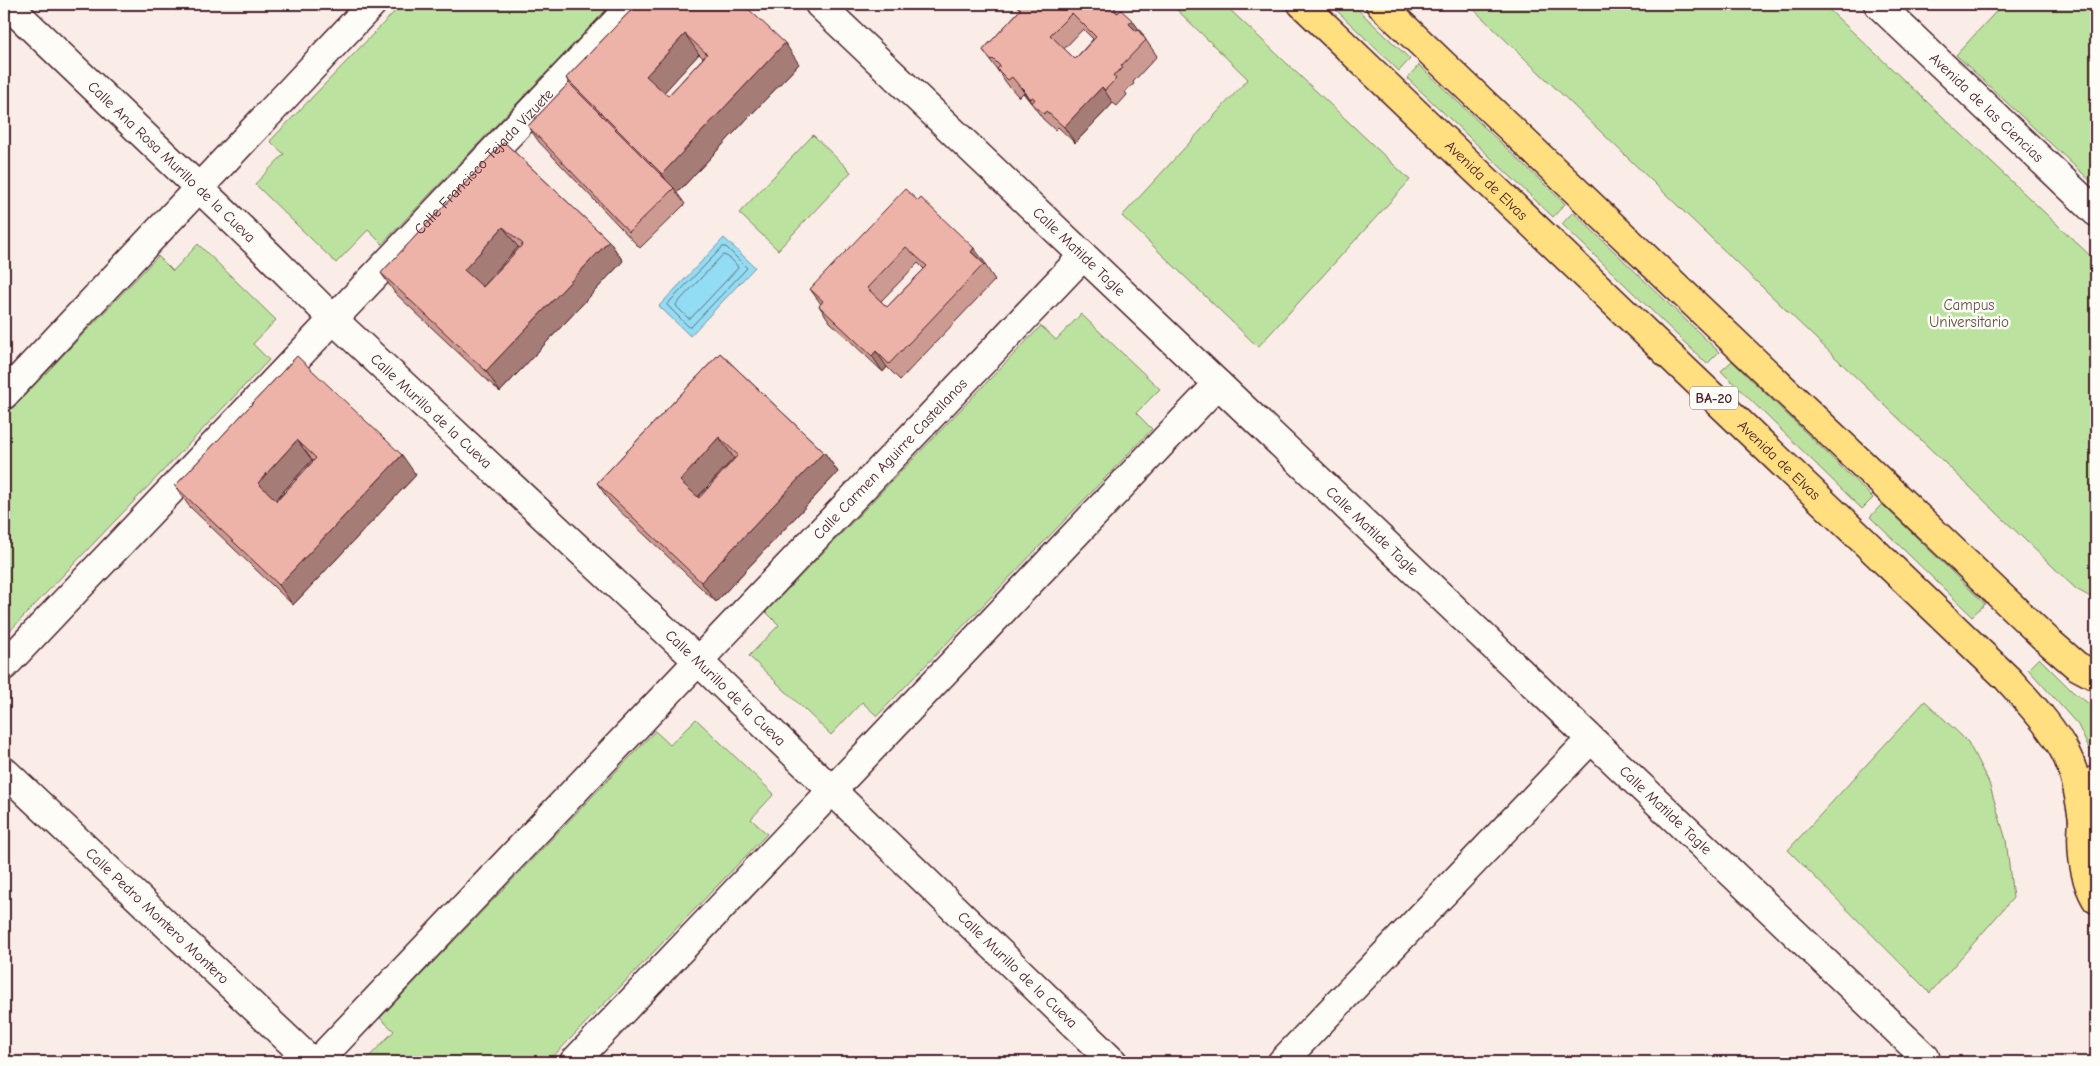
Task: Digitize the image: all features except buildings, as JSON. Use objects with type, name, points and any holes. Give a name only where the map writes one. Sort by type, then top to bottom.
[{"type":"highway","name":"Avenida de Elvas","points":[[1302,4],[2008,679],[2035,709],[2065,752],[2076,781],[2083,819]]},
{"type":"highway","points":[[1380,4],[2047,640],[2077,666],[2096,676]]},
{"type":"highway","name":"BA-20","points":[[2096,780],[2083,819],[2082,846],[2085,869],[2096,900]]},
{"type":"street","points":[[4,394],[372,4]]},
{"type":"street","name":"Calle Francisco Tejada Vizuete","points":[[4,666],[389,264],[633,4]]},
{"type":"street","name":"Calle Matilde Tagle","points":[[819,4],[1925,1057]]},
{"type":"street","name":"Avenida de las Ciencias","points":[[1878,4],[2096,212]]},
{"type":"street","name":"Calle Ana Rosa Murillo de la Cueva","points":[[9,14],[269,255],[334,320]]},
{"type":"street","name":"Calle Carmen Aguirre Castellanos","points":[[317,1062],[1083,256]]},
{"type":"street","name":"Calle Murillo de la Cueva","points":[[334,320],[698,660],[1113,1062]]},
{"type":"street","points":[[574,1062],[1218,384]]},
{"type":"street","points":[[1282,1062],[1590,740]]},
{"type":"street","name":"Calle Pedro Montero Montero","points":[[4,770],[312,1062]]},
{"type":"green space","points":[[402,4],[612,4],[382,244],[368,230],[336,263],[255,184],[284,154],[270,141]]},
{"type":"green space","points":[[1171,4],[1224,4],[1410,180],[1258,347],[1122,216],[1248,79]]},
{"type":"green space","points":[[1330,4],[1352,4],[1410,59],[1399,71]]},
{"type":"green space","name":"Campus Universitario","points":[[1468,4],[1823,4],[2096,261],[2096,600],[2076,589]]},
{"type":"green space","points":[[2003,4],[2096,4],[2096,186],[1956,55]]},
{"type":"green space","points":[[1419,65],[1565,204],[1553,217],[1407,78]]},
{"type":"green space","points":[[813,135],[851,172],[778,250],[739,213]]},
{"type":"green space","points":[[1573,212],[1719,352],[1707,364],[1562,224]]},
{"type":"green space","points":[[198,244],[276,320],[253,344],[269,360],[4,637],[4,417],[158,256],[173,271]]},
{"type":"green space","points":[[1081,314],[1160,389],[1136,413],[1152,429],[877,716],[862,702],[831,735],[749,656],[779,625],[766,612],[1041,326],[1056,340]]},
{"type":"green space","points":[[1732,361],[1873,498],[1862,509],[1721,371]]},
{"type":"green space","points":[[1882,504],[1985,604],[1972,616],[1870,517]]},
{"type":"green space","points":[[2039,658],[2073,692],[2096,709],[2096,742],[2090,751],[2078,725],[2028,669]]},
{"type":"green space","points":[[1925,701],[1968,742],[1989,783],[2006,840],[2013,898],[1930,993],[1788,850]]},
{"type":"green space","points":[[696,719],[774,794],[751,819],[767,834],[548,1062],[364,1062],[394,1031],[380,1018],[655,731],[670,745]]},
{"type":"water","points":[[724,238],[755,267],[690,336],[659,306]]}]
